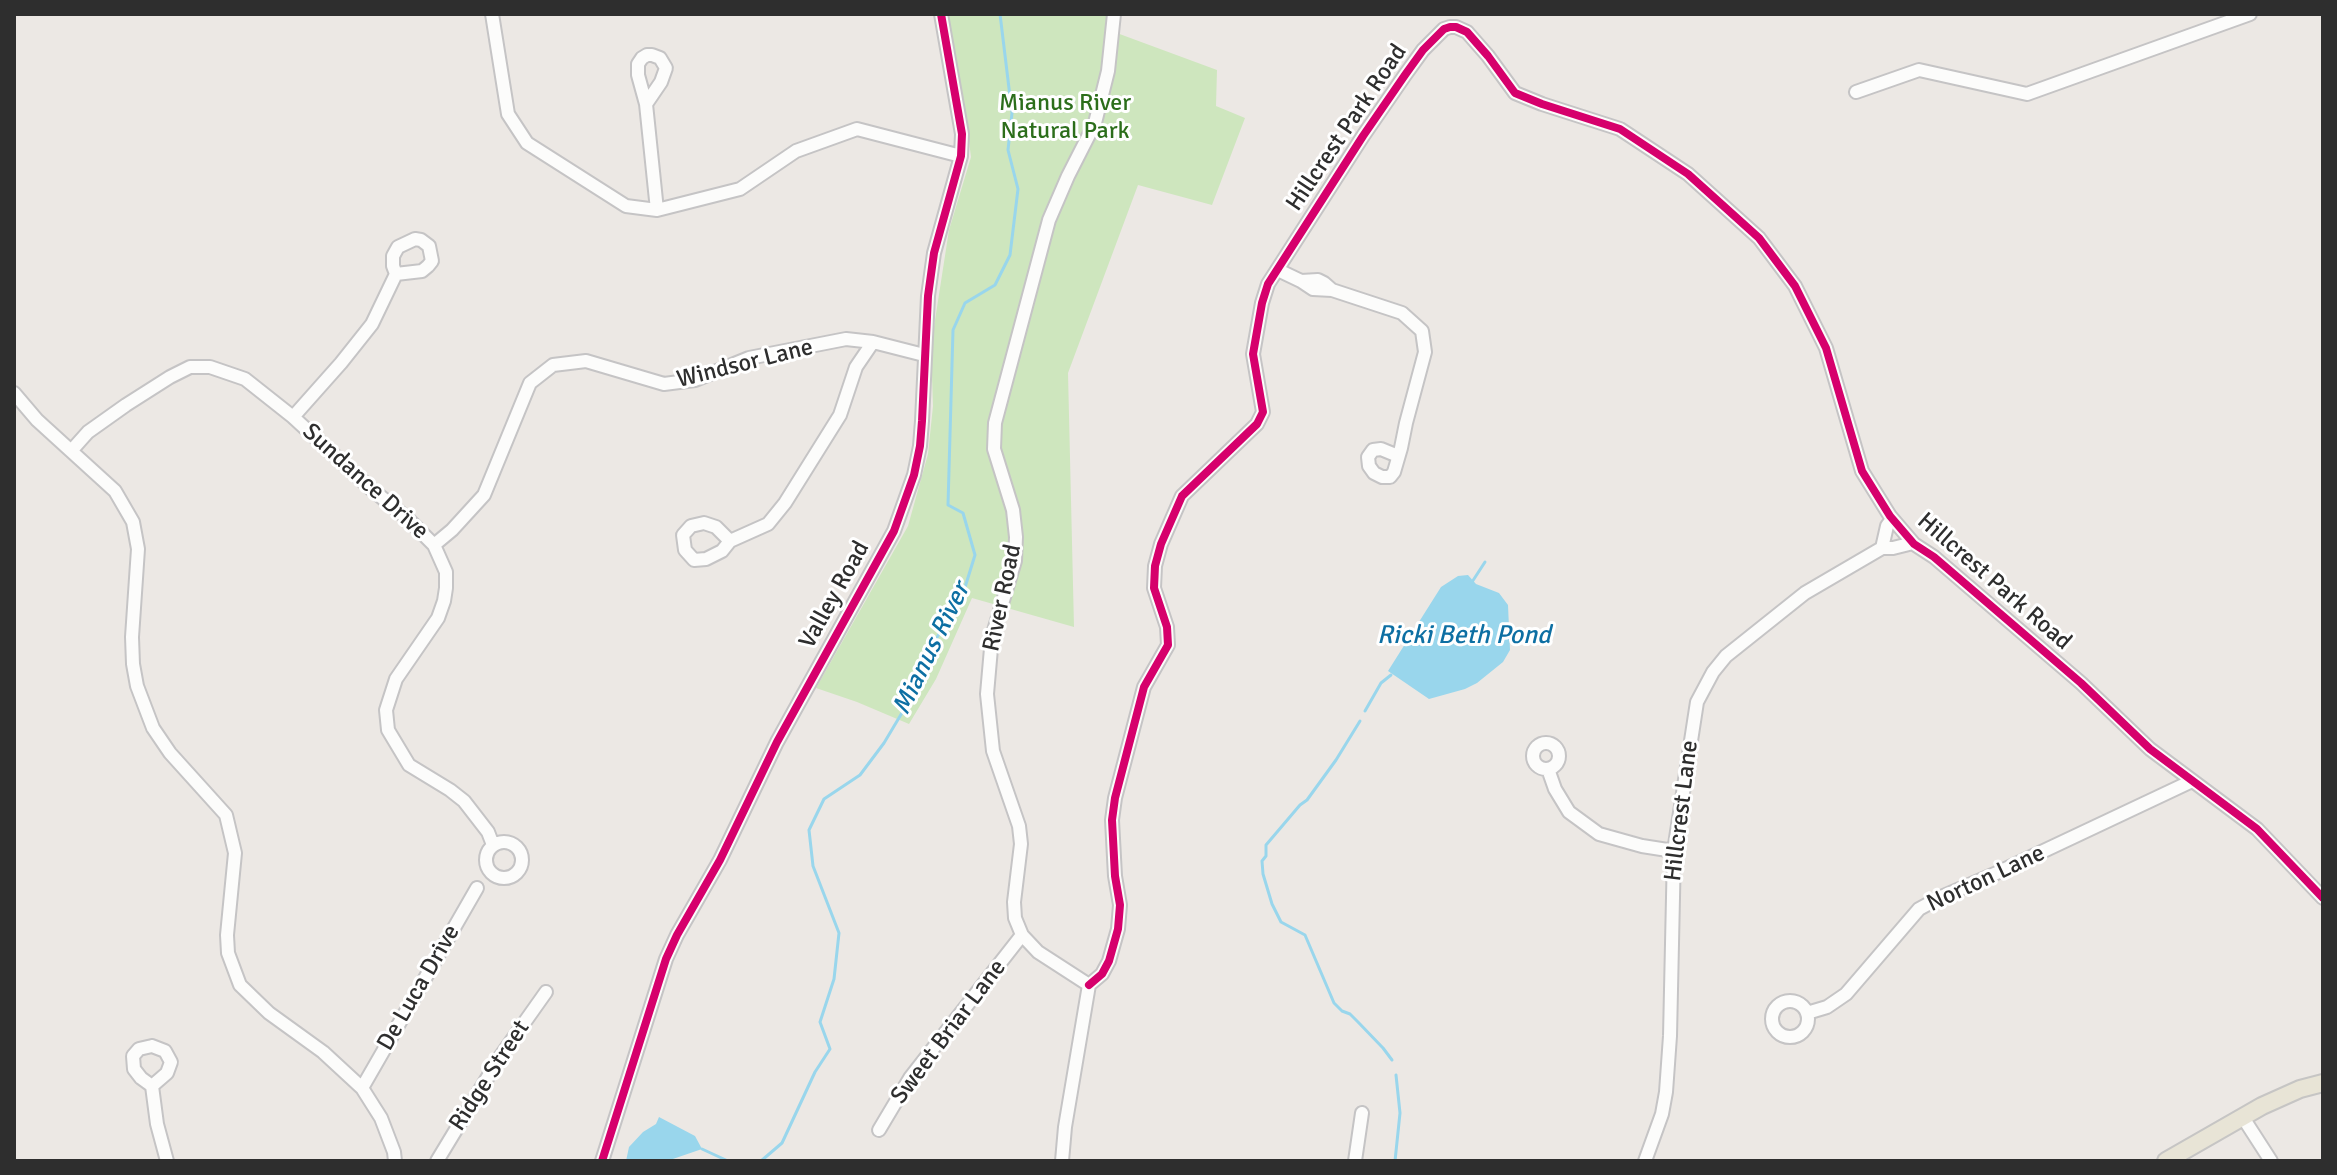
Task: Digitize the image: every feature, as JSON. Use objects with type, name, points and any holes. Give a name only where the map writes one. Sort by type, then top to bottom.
[{"type":"main road","points":[[2166,1161],[2280,1097],[2323,1083]]},
{"type":"street","points":[[492,14],[508,114],[527,143],[626,206],[657,210],[740,189],[796,151],[857,129],[961,156]]},
{"type":"street","name":"Valley Road","points":[[602,1161],[666,959],[677,935],[720,860],[777,742],[894,531],[905,503],[920,446],[928,296],[934,253],[961,156],[962,134],[941,14]]},
{"type":"street","name":"River Road","points":[[1022,935],[1015,918],[1014,902],[1021,844],[1019,826],[993,751],[987,694],[992,637],[1015,561],[1016,537],[1013,510],[994,449],[995,423],[1049,220],[1095,123],[1108,71],[1114,14]]},
{"type":"street","points":[[1856,92],[1919,70],[2027,94],[2250,14]]},
{"type":"street","name":"Hillcrest Park Road","points":[[1089,985],[1102,974],[1109,961],[1118,929],[1120,905],[1112,820],[1115,798],[1144,687],[1168,645],[1167,627],[1154,588],[1155,566],[1170,521],[1182,496],[1257,424],[1263,412],[1253,354],[1268,284],[1363,136],[1423,50],[1444,29],[1456,27],[1462,29],[1488,56],[1515,93],[1620,129],[1688,174],[1759,238],[1795,286],[1826,348],[1862,471],[1892,519],[1913,543],[1934,557],[2081,683],[2150,749],[2257,829],[2323,898]]},
{"type":"street","points":[[646,104],[657,210]]},
{"type":"street","points":[[1278,270],[1313,289],[1332,290],[1402,313],[1422,331],[1425,352],[1398,456]]},
{"type":"street","points":[[293,417],[372,324],[396,274]]},
{"type":"street","name":"Windsor Lane","points":[[434,545],[484,495],[530,383],[553,365],[586,361],[664,384],[695,380],[749,358],[846,339],[873,342],[924,355]]},
{"type":"street","points":[[730,541],[768,524],[785,503],[840,415],[856,367],[873,342]]},
{"type":"street","name":"Sundance Drive","points":[[71,451],[88,432],[126,405],[190,367],[210,367],[245,379],[293,417],[434,545],[446,572],[444,601],[427,636],[396,679],[386,710],[386,723],[409,765],[464,801],[488,832],[493,845]]},
{"type":"street","points":[[14,393],[37,420],[115,491],[133,522],[138,549],[132,637],[137,686],[153,728],[170,753],[226,815],[235,853],[228,953],[240,985],[269,1013],[323,1052],[362,1088],[381,1118],[395,1161]]},
{"type":"street","points":[[1882,548],[1883,536],[1892,519]]},
{"type":"street","name":"Hillcrest Lane","points":[[1645,1161],[1662,1114],[1669,1060],[1674,851],[1697,702],[1713,672],[1726,656],[1805,593],[1882,548],[1913,543]]},
{"type":"street","points":[[1548,769],[1555,789],[1569,812],[1599,834],[1674,851]]},
{"type":"street","name":"Norton Lane","points":[[1807,1013],[1827,1007],[1846,994],[1919,909],[2192,781]]},
{"type":"street","name":"De Luca Drive","points":[[362,1088],[477,888]]},
{"type":"street","points":[[1022,935],[1038,952],[1089,985],[1062,1161]]},
{"type":"street","name":"Sweet Briar Lane","points":[[879,1130],[910,1078],[1022,935]]},
{"type":"street","name":"Ridge Street","points":[[437,1161],[500,1057],[546,992]]},
{"type":"street","points":[[152,1086],[157,1124],[167,1161]]},
{"type":"street","points":[[1355,1161],[1362,1113]]},
{"type":"street","points":[[2242,1116],[2271,1161]]},
{"type":"green space","name":"Mianus River Natural Park","points":[[947,14],[1106,14],[1106,29],[1217,70],[1216,106],[1245,118],[1212,205],[1138,185],[1068,373],[1074,627],[972,598],[936,679],[909,724],[816,688],[908,526],[928,454],[933,406],[931,346],[949,230],[971,157]]},
{"type":"water","name":"Ricki Beth Pond","points":[[1468,575],[1476,584],[1499,593],[1508,605],[1510,650],[1503,662],[1477,683],[1429,699],[1388,671],[1441,587],[1458,576]]},
{"type":"water","points":[[659,1117],[695,1136],[702,1149],[667,1161],[626,1161],[629,1147],[656,1124]]},
{"type":"waterway","name":"Mianus River","points":[[761,1161],[782,1143],[815,1072],[830,1049],[820,1022],[834,979],[839,933],[813,866],[809,830],[824,799],[860,775],[884,743],[912,696],[936,639],[962,597],[975,555],[963,513],[948,505],[953,330],[965,303],[995,285],[1010,255],[1018,189],[1008,150],[1012,113],[1000,14]]},
{"type":"waterway","points":[[1472,582],[1485,562]]},
{"type":"waterway","points":[[1365,711],[1381,683],[1391,675]]},
{"type":"waterway","points":[[1360,721],[1307,800],[1266,845],[1263,874],[1281,922],[1305,935],[1334,1003],[1350,1014],[1392,1060]]},
{"type":"waterway","points":[[1395,1161],[1400,1113],[1396,1075]]},
{"type":"waterway","name":"Mianus River","points":[[702,1149],[728,1161]]},
{"type":"cycle path","points":[[602,1161],[666,959],[720,860],[777,742],[894,531],[914,475],[920,446],[928,296],[934,253],[961,156],[962,134],[941,14]]},
{"type":"cycle path","points":[[1089,985],[1102,974],[1109,961],[1118,929],[1120,905],[1112,820],[1115,798],[1144,687],[1168,645],[1167,627],[1154,588],[1155,566],[1161,544],[1182,496],[1257,424],[1263,412],[1253,354],[1268,284],[1405,75],[1423,50],[1450,27],[1467,32],[1515,93],[1620,129],[1688,174],[1759,238],[1795,286],[1826,348],[1862,471],[1890,516],[1914,544],[1934,557],[2081,683],[2150,749],[2257,829],[2323,898]]}]
